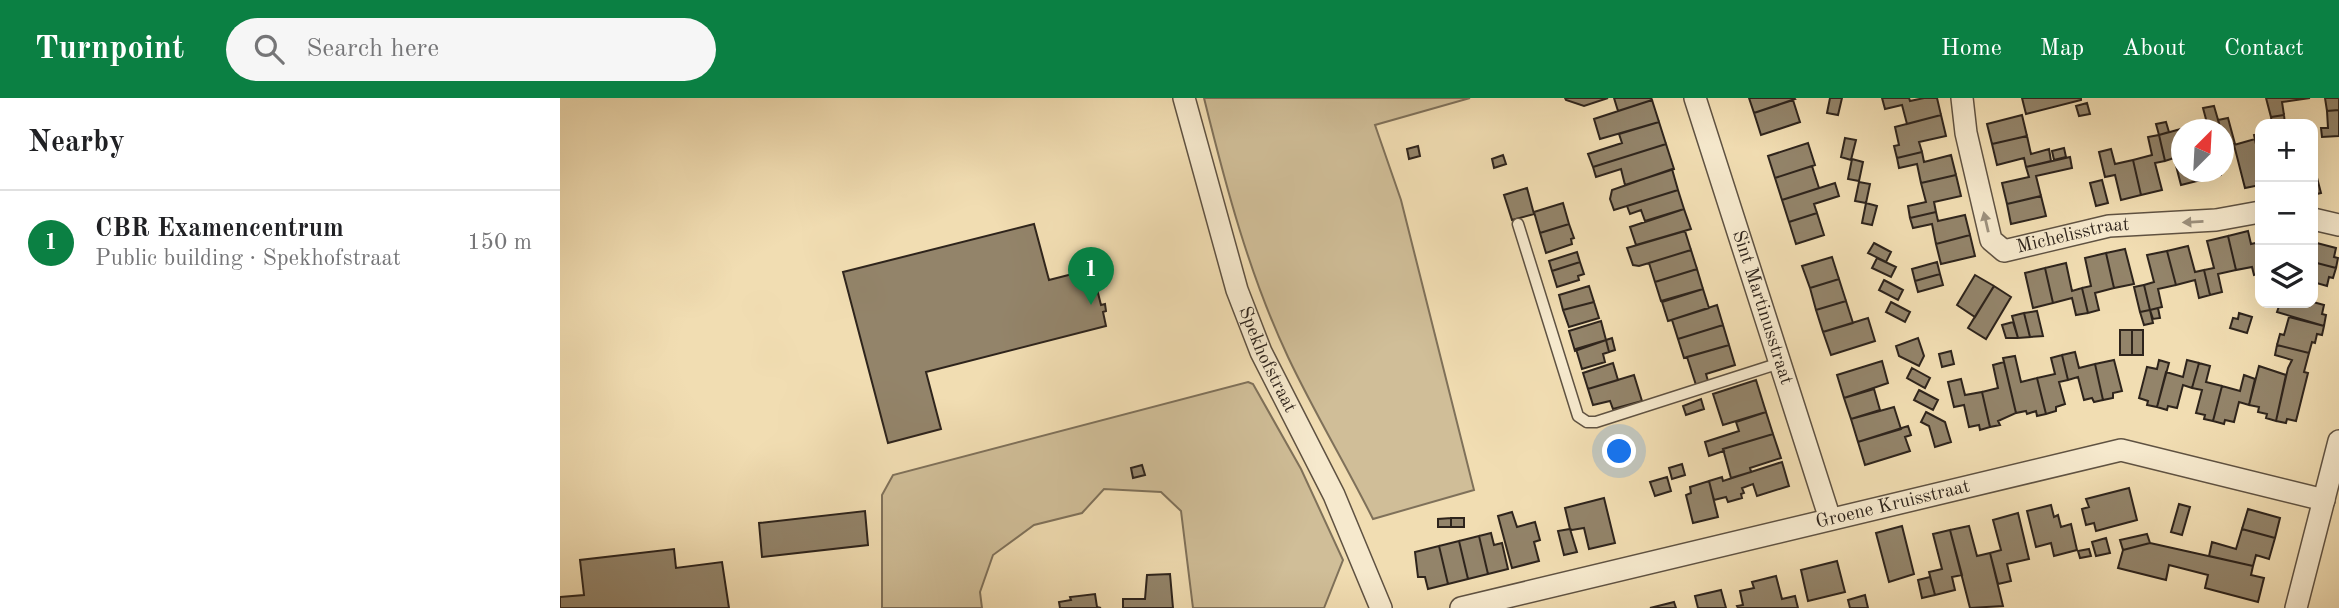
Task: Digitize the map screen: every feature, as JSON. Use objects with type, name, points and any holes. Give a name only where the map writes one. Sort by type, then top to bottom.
[{"type":"street","name":"Spekhofstraat","points":[[1184,98],[1237,289],[1261,352],[1334,495],[1381,608]]},
{"type":"street","name":"Sint Martinusstraat","points":[[1695,98],[1830,519]]},
{"type":"street","name":"Michelisstraat","points":[[1962,98],[1966,133],[1991,240],[2004,251],[2109,226],[2217,220],[2255,213]]},
{"type":"street","points":[[2318,220],[2339,225]]},
{"type":"street","points":[[2296,608],[2331,488],[2339,441]]},
{"type":"street","name":"Groene Kruisstraat","points":[[1461,608],[2121,450],[2331,488]]},
{"type":"lane","points":[[1518,224],[1578,416],[1587,422],[1596,422],[1780,363]]},
{"type":"shaded area","points":[[1204,98],[1470,98],[1375,125],[1401,200],[1474,490],[1373,519],[1298,378],[1274,326],[1240,230]]},
{"type":"shaded area","points":[[1248,382],[1253,384],[1301,469],[1343,560],[1324,608],[1193,608],[1181,511],[1161,492],[1104,489],[1082,513],[1034,525],[993,555],[980,592],[982,608],[882,608],[882,495],[893,475]]},
{"type":"building","points":[[1565,98],[1608,98],[1584,106]]},
{"type":"building","points":[[1614,98],[1651,98],[1652,100],[1618,111]]},
{"type":"building","points":[[1749,98],[1794,98],[1795,99],[1754,113]]},
{"type":"building","points":[[1830,98],[1842,98],[1838,115],[1827,113]]},
{"type":"building","points":[[1882,98],[1909,98],[1910,101],[1937,98],[1941,115],[1907,124],[1902,105],[1885,109]]},
{"type":"building","points":[[2022,98],[2081,98],[2081,100],[2026,114]]},
{"type":"building","points":[[2266,98],[2310,98],[2282,102],[2284,115],[2271,117]]},
{"type":"building","points":[[2325,98],[2339,98],[2339,110],[2327,111]]},
{"type":"building","points":[[1652,100],[1659,122],[1600,139],[1594,119]]},
{"type":"building","points":[[1793,100],[1800,122],[1761,135],[1754,113]]},
{"type":"building","points":[[2087,103],[2090,114],[2079,116],[2076,106]]},
{"type":"building","points":[[2214,106],[2218,119],[2206,119],[2203,108]]},
{"type":"building","points":[[2339,110],[2339,136],[2322,137],[2321,128],[2328,128],[2327,111]]},
{"type":"building","points":[[1941,115],[1946,136],[1919,142],[1922,152],[1897,158],[1894,146],[1899,145],[1895,127]]},
{"type":"building","points":[[2022,115],[2027,136],[1992,144],[1987,124]]},
{"type":"building","points":[[2284,115],[2284,119],[2271,119]]},
{"type":"building","points":[[1659,122],[1666,144],[1593,167],[1588,154],[1622,143],[1619,134]]},
{"type":"building","points":[[2166,122],[2169,132],[2159,135],[2156,124]]},
{"type":"building","points":[[2171,132],[2171,159],[2165,161],[2159,135]]},
{"type":"building","points":[[2159,135],[2165,161],[2155,163],[2162,190],[2141,195],[2133,160],[2152,155],[2148,137]]},
{"type":"building","points":[[2027,136],[2031,154],[2049,149],[2051,161],[2026,167],[2024,158],[1997,165],[1992,144]]},
{"type":"building","points":[[1845,138],[1856,140],[1851,160],[1841,157]]},
{"type":"building","points":[[2255,139],[2255,186],[2245,188],[2234,145]]},
{"type":"building","points":[[1808,143],[1815,165],[1775,178],[1768,156]]},
{"type":"building","points":[[1666,144],[1674,169],[1625,185],[1621,169],[1596,177],[1593,167]]},
{"type":"building","points":[[1418,146],[1420,156],[1409,159],[1407,149]]},
{"type":"building","points":[[2064,148],[2066,157],[2054,160],[2052,151]]},
{"type":"building","points":[[2111,149],[2115,164],[2133,160],[2141,195],[2121,200],[2115,175],[2105,177],[2099,152]]},
{"type":"building","points":[[1922,152],[1924,162],[1951,155],[1956,175],[1921,183],[1917,164],[1899,168],[1897,158]]},
{"type":"building","points":[[1503,155],[1506,164],[1494,168],[1492,159]]},
{"type":"building","points":[[2070,157],[2072,168],[2036,176],[2041,196],[2007,204],[2002,183],[2029,177],[2026,167]]},
{"type":"building","points":[[1852,159],[1863,162],[1859,181],[1848,179]]},
{"type":"building","points":[[1812,166],[1819,188],[1782,200],[1775,178]]},
{"type":"building","points":[[1672,169],[1678,190],[1614,210],[1610,199],[1612,190]]},
{"type":"building","points":[[1956,175],[1961,196],[1934,202],[1936,212],[1910,218],[1908,206],[1926,202],[1921,183]]},
{"type":"building","points":[[2102,180],[2108,203],[2096,206],[2090,183]]},
{"type":"building","points":[[1859,182],[1870,184],[1866,203],[1855,201]]},
{"type":"building","points":[[1835,183],[1839,196],[1814,204],[1817,213],[1789,222],[1782,200]]},
{"type":"building","points":[[1527,188],[1534,214],[1512,220],[1504,195]]},
{"type":"building","points":[[1678,190],[1684,209],[1645,221],[1641,210],[1630,214],[1627,206]]},
{"type":"building","points":[[2041,196],[2046,216],[2011,224],[2007,204]]},
{"type":"building","points":[[1563,203],[1569,224],[1540,233],[1534,212]]},
{"type":"building","points":[[1866,203],[1877,206],[1872,225],[1862,223]]},
{"type":"building","points":[[1684,209],[1691,229],[1636,245],[1630,227]]},
{"type":"building","points":[[1936,212],[1938,221],[1965,215],[1970,235],[1936,244],[1932,224],[1913,228],[1910,218]]},
{"type":"building","points":[[1817,213],[1824,235],[1796,244],[1789,222]]},
{"type":"building","points":[[1034,224],[1049,280],[1092,269],[1101,305],[1105,304],[1106,311],[1103,312],[1106,326],[926,372],[941,429],[888,443],[843,272]]},
{"type":"building","points":[[1569,224],[1574,238],[1571,239],[1572,244],[1546,253],[1540,233]]},
{"type":"building","points":[[1685,231],[1691,250],[1639,266],[1633,265],[1627,248]]},
{"type":"building","points":[[2248,231],[2251,244],[2255,243],[2255,275],[2252,267],[2236,270],[2228,236]]},
{"type":"building","points":[[1970,235],[1975,256],[1941,264],[1936,244]]},
{"type":"building","points":[[2228,236],[2236,270],[2218,274],[2222,292],[2210,295],[2204,270],[2214,268],[2207,241]]},
{"type":"building","points":[[1874,243],[1891,252],[1886,262],[1868,253]]},
{"type":"building","points":[[2318,243],[2336,248],[2336,268],[2318,263]]},
{"type":"building","points":[[2188,246],[2195,272],[2204,270],[2210,295],[2199,298],[2195,280],[2176,285],[2167,251]]},
{"type":"building","points":[[2125,249],[2134,284],[2114,288],[2106,253]]},
{"type":"building","points":[[1691,250],[1697,269],[1655,282],[1649,263]]},
{"type":"building","points":[[2167,251],[2176,285],[2158,289],[2162,307],[2150,310],[2144,285],[2154,282],[2147,255]]},
{"type":"building","points":[[1577,252],[1580,262],[1552,271],[1549,261]]},
{"type":"building","points":[[2106,253],[2114,288],[2095,293],[2099,310],[2088,313],[2082,288],[2091,286],[2085,258]]},
{"type":"building","points":[[1832,257],[1839,279],[1810,288],[1802,266]]},
{"type":"building","points":[[1877,258],[1896,267],[1891,277],[1872,268]]},
{"type":"building","points":[[1580,262],[1584,274],[1578,276],[1579,280],[1557,287],[1552,271]]},
{"type":"building","points":[[1937,262],[1940,274],[1915,281],[1912,269]]},
{"type":"building","points":[[2066,263],[2072,291],[2082,288],[2088,313],[2076,315],[2072,298],[2053,303],[2045,268]]},
{"type":"building","points":[[2318,263],[2336,268],[2333,278],[2329,277],[2327,286],[2318,283]]},
{"type":"building","points":[[2045,268],[2053,303],[2033,308],[2025,273]]},
{"type":"building","points":[[1697,269],[1703,289],[1661,301],[1655,282]]},
{"type":"building","points":[[1940,274],[1943,285],[1918,292],[1915,281]]},
{"type":"building","points":[[1975,275],[1994,286],[1975,317],[1957,305]]},
{"type":"building","points":[[1839,279],[1846,301],[1816,310],[1810,288]]},
{"type":"building","points":[[1884,280],[1903,290],[1898,300],[1879,290]]},
{"type":"building","points":[[2144,285],[2150,310],[2140,312],[2134,287]]},
{"type":"building","points":[[1589,286],[1594,302],[1563,310],[1559,295]]},
{"type":"building","points":[[1994,286],[2011,297],[1986,339],[1968,328]]},
{"type":"building","points":[[1703,289],[1709,308],[1668,321],[1662,302]]},
{"type":"building","points":[[1846,301],[1853,323],[1823,332],[1816,310]]},
{"type":"building","points":[[1594,302],[1599,318],[1569,327],[1563,310]]},
{"type":"building","points":[[1891,302],[1910,312],[1905,322],[1886,312]]},
{"type":"building","points":[[2318,303],[2324,305],[2322,314],[2326,315],[2324,326],[2277,312],[2278,308],[2318,308]]},
{"type":"building","points":[[1717,305],[1723,325],[1678,339],[1672,320],[1668,321]]},
{"type":"building","points":[[2158,308],[2160,318],[2153,319],[2150,310]]},
{"type":"building","points":[[2150,310],[2153,323],[2144,325],[2140,312]]},
{"type":"building","points":[[2037,311],[2043,336],[2030,337],[2024,313]]},
{"type":"building","points":[[2024,313],[2030,337],[2018,338],[2012,316]]},
{"type":"building","points":[[2239,313],[2252,317],[2247,333],[2230,328],[2233,318],[2238,319]]},
{"type":"building","points":[[2289,317],[2324,326],[2322,335],[2317,334],[2315,343],[2312,342],[2309,353],[2277,345],[2280,334],[2284,335]]},
{"type":"building","points":[[1868,318],[1875,341],[1831,355],[1823,332]]},
{"type":"building","points":[[1601,321],[1606,340],[1575,351],[1569,331]]},
{"type":"building","points":[[2013,322],[2018,338],[2006,338],[2002,325]]},
{"type":"building","points":[[1723,325],[1729,345],[1684,358],[1678,339]]},
{"type":"building","points":[[2120,330],[2132,330],[2132,355],[2120,355]]},
{"type":"building","points":[[2132,330],[2143,330],[2143,355],[2132,355]]},
{"type":"building","points":[[1612,338],[1615,350],[1609,352],[1606,340]]},
{"type":"building","points":[[1918,338],[1924,356],[1919,366],[1899,356],[1896,346]]},
{"type":"building","points":[[1606,340],[1609,352],[1603,354],[1605,362],[1582,369],[1576,349]]},
{"type":"building","points":[[1729,345],[1735,365],[1706,374],[1708,381],[1696,385],[1687,357]]},
{"type":"building","points":[[2277,345],[2309,353],[2304,372],[2308,373],[2296,421],[2287,419],[2286,423],[2276,421],[2292,360],[2275,355]]},
{"type":"building","points":[[1951,351],[1954,364],[1942,367],[1939,354]]},
{"type":"building","points":[[2075,352],[2079,368],[2095,364],[2103,400],[2084,400],[2078,377],[2068,380],[2062,355]]},
{"type":"building","points":[[2062,355],[2068,380],[2059,382],[2065,404],[2046,414],[2037,378],[2055,374],[2051,358]]},
{"type":"building","points":[[2015,356],[2021,382],[2037,378],[2046,414],[2037,416],[2036,411],[2016,413],[2003,358]]},
{"type":"building","points":[[2114,360],[2122,391],[2113,393],[2113,398],[2103,400],[2095,364]]},
{"type":"building","points":[[2159,360],[2169,363],[2157,407],[2147,405],[2148,401],[2139,398],[2147,367],[2157,369]]},
{"type":"building","points":[[2187,360],[2199,363],[2192,388],[2183,385],[2177,408],[2168,406],[2167,410],[2157,407],[2166,372],[2183,377]]},
{"type":"building","points":[[1882,361],[1888,383],[1844,398],[1837,375]]},
{"type":"building","points":[[2004,362],[2016,413],[1998,421],[2000,425],[1990,427],[1982,392],[1998,388],[1993,365]]},
{"type":"building","points":[[1613,363],[1618,380],[1588,389],[1583,373]]},
{"type":"building","points":[[2199,363],[2210,366],[2206,382],[2222,386],[2213,421],[2196,413],[2202,390],[2192,388]]},
{"type":"building","points":[[2259,366],[2286,375],[2276,421],[2266,418],[2267,414],[2258,412],[2259,407],[2249,405]]},
{"type":"building","points":[[1912,368],[1930,378],[1925,388],[1907,378]]},
{"type":"building","points":[[1634,375],[1642,401],[1613,409],[1610,401],[1593,405],[1588,389]]},
{"type":"building","points":[[2244,375],[2255,379],[2249,405],[2239,402],[2234,422],[2225,420],[2224,424],[2213,421],[2222,386],[2240,391]]},
{"type":"building","points":[[1961,379],[1965,395],[1982,392],[1990,427],[1980,430],[1979,425],[1969,427],[1964,405],[1954,407],[1948,382]]},
{"type":"building","points":[[1756,380],[1766,412],[1723,425],[1713,394]]},
{"type":"building","points":[[1874,389],[1880,410],[1851,419],[1844,398]]},
{"type":"building","points":[[1919,390],[1938,400],[1933,410],[1914,400]]},
{"type":"building","points":[[1701,399],[1704,409],[1686,415],[1683,406]]},
{"type":"building","points":[[1894,407],[1901,429],[1858,442],[1851,419]]},
{"type":"building","points":[[1766,412],[1773,434],[1709,456],[1705,442],[1739,431],[1736,422]]},
{"type":"building","points":[[1926,412],[1945,422],[1951,442],[1935,447],[1929,426],[1921,422]]},
{"type":"building","points":[[1908,426],[1911,435],[1905,437],[1910,451],[1865,465],[1858,442]]},
{"type":"building","points":[[1773,434],[1781,458],[1750,468],[1751,472],[1731,478],[1723,449]]},
{"type":"building","points":[[1782,462],[1789,486],[1757,496],[1753,484],[1742,488],[1742,498],[1728,502],[1726,497],[1714,500],[1709,481],[1722,477],[1723,481]]},
{"type":"building","points":[[1682,464],[1685,475],[1672,479],[1669,468]]},
{"type":"building","points":[[1142,465],[1145,475],[1133,478],[1131,468]]},
{"type":"building","points":[[1667,477],[1671,491],[1655,496],[1650,482]]},
{"type":"building","points":[[1709,481],[1718,517],[1693,523],[1686,495],[1691,493],[1690,487]]},
{"type":"building","points":[[2129,488],[2137,520],[2096,531],[2094,523],[2086,525],[2082,509],[2089,507],[2086,499]]},
{"type":"building","points":[[1604,498],[1615,543],[1589,549],[1584,528],[1570,529],[1565,508]]},
{"type":"building","points":[[2179,504],[2190,507],[2182,535],[2171,532]]},
{"type":"building","points":[[2051,505],[2054,517],[2058,515],[2061,527],[2071,524],[2077,550],[2054,556],[2051,543],[2036,547],[2027,511]]},
{"type":"building","points":[[2248,509],[2280,518],[2275,538],[2242,529]]},
{"type":"building","points":[[865,511],[868,545],[762,557],[759,523]]},
{"type":"building","points":[[1512,512],[1517,527],[1535,522],[1540,540],[1534,542],[1539,561],[1512,568],[1498,516]]},
{"type":"building","points":[[2018,513],[2029,559],[2007,564],[2011,581],[1998,584],[1990,553],[2001,550],[1993,520]]},
{"type":"building","points":[[1451,518],[1464,518],[1464,527],[1451,527]]},
{"type":"building","points":[[1451,518],[1451,527],[1438,527],[1438,519]]},
{"type":"building","points":[[1902,526],[1914,574],[1889,582],[1876,533]]},
{"type":"building","points":[[1969,526],[1977,556],[1990,553],[2003,606],[1970,608],[1950,530]]},
{"type":"building","points":[[1570,529],[1577,552],[1564,555],[1558,531]]},
{"type":"building","points":[[2242,529],[2275,538],[2269,559],[2256,555],[2253,566],[2209,556],[2212,542],[2236,549]]},
{"type":"building","points":[[1950,530],[1962,575],[1952,577],[1955,590],[1935,595],[1929,572],[1942,569],[1933,534]]},
{"type":"building","points":[[1491,533],[1494,545],[1502,543],[1508,569],[1488,574],[1479,536]]},
{"type":"building","points":[[2147,534],[2150,543],[2123,550],[2120,540]]},
{"type":"building","points":[[1479,536],[1488,574],[1468,579],[1459,541]]},
{"type":"building","points":[[2106,538],[2110,553],[2096,556],[2092,542]]},
{"type":"building","points":[[1459,541],[1468,579],[1448,584],[1439,546]]},
{"type":"building","points":[[2150,543],[2253,566],[2251,575],[2264,578],[2258,602],[2205,588],[2208,575],[2169,565],[2166,580],[2118,568],[2123,550]]},
{"type":"building","points":[[1439,546],[1448,584],[1428,589],[1425,577],[1418,577],[1415,552]]},
{"type":"building","points":[[674,549],[676,568],[722,562],[729,608],[560,608],[560,597],[584,595],[580,560]]},
{"type":"building","points":[[2089,549],[2091,556],[2080,558],[2078,551]]},
{"type":"building","points":[[1837,561],[1845,592],[1808,601],[1801,570]]},
{"type":"building","points":[[1170,574],[1173,608],[1123,608],[1123,599],[1145,599],[1147,575]]},
{"type":"building","points":[[1776,576],[1782,599],[1795,596],[1798,608],[1738,608],[1737,606],[1743,605],[1740,591],[1754,588],[1752,582]]},
{"type":"building","points":[[1930,577],[1935,595],[1922,598],[1918,580]]},
{"type":"building","points":[[1721,590],[1726,608],[1698,608],[1695,596]]},
{"type":"building","points":[[1095,594],[1097,607],[1101,608],[1060,608],[1059,602],[1071,600],[1070,597]]},
{"type":"building","points":[[1865,595],[1868,608],[1850,608],[1848,600]]},
{"type":"building","points":[[1674,602],[1676,608],[1650,608]]},
{"type":"place","name":"CBR Examencentrum","points":[[1091,305]]}]
